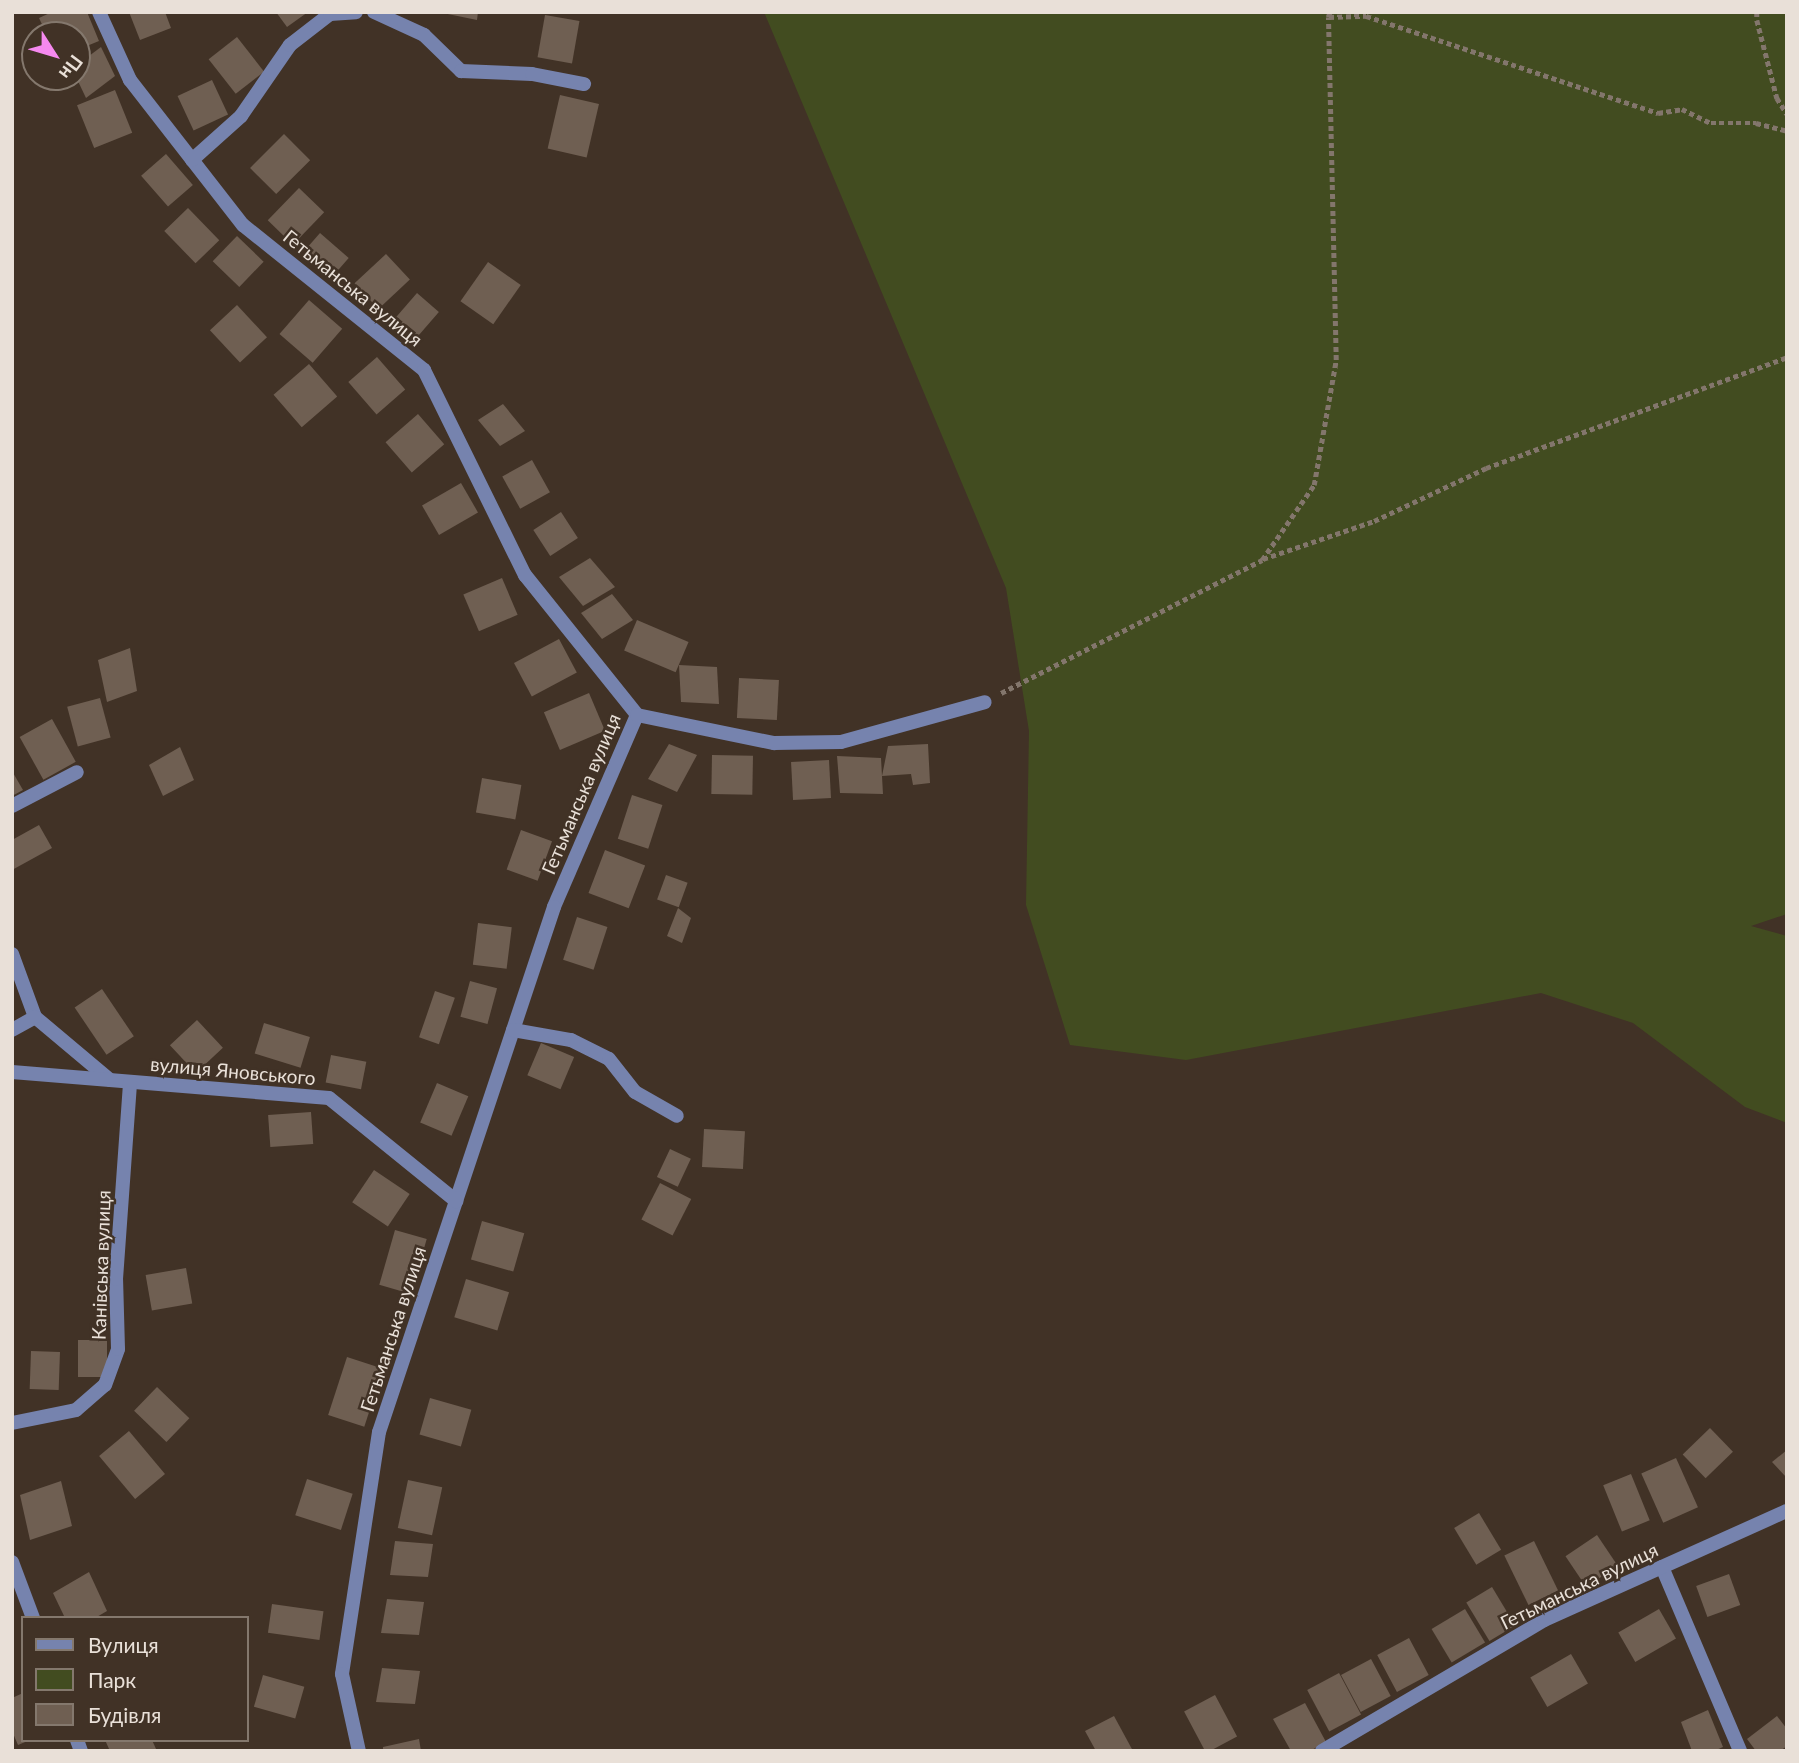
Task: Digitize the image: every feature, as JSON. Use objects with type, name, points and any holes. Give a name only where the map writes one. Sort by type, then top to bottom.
[{"type":"street","name":"Гетьманська вулиця","points":[[99,12],[130,80],[243,225],[424,369],[526,575],[638,715],[554,907],[379,1432],[342,1674],[359,1751]]},
{"type":"street","points":[[192,160],[241,116],[290,45],[330,14],[356,12]]},
{"type":"street","points":[[374,12],[424,36],[461,71],[532,74],[584,84]]},
{"type":"street","points":[[638,715],[774,743],[841,742],[985,702]]},
{"type":"street","points":[[12,806],[77,772]]},
{"type":"street","points":[[12,954],[35,1017],[110,1080]]},
{"type":"street","points":[[12,1030],[35,1017]]},
{"type":"street","points":[[513,1030],[571,1040],[609,1059],[635,1092],[677,1116]]},
{"type":"street","name":"вулиця Яновського","points":[[12,1072],[329,1098],[456,1200]]},
{"type":"street","name":"Канівська вулиця","points":[[12,1423],[76,1410],[105,1385],[118,1349],[116,1279],[130,1082]]},
{"type":"street","name":"Гетьманська вулиця","points":[[1322,1751],[1544,1620],[1787,1511]]},
{"type":"street","points":[[12,1562],[32,1616]]},
{"type":"street","points":[[1662,1567],[1740,1751]]},
{"type":"path","points":[[1758,12],[1757,20],[1777,98],[1787,114]]},
{"type":"path","points":[[1262,560],[1314,485],[1336,360],[1329,15],[1366,16],[1658,113],[1682,109],[1711,123],[1756,123],[1787,131]]},
{"type":"path","points":[[985,702],[1262,560],[1374,521],[1486,468],[1787,357]]},
{"type":"green space","points":[[764,12],[1787,12],[1787,914],[1751,926],[1787,936],[1787,1123],[1745,1107],[1633,1023],[1541,993],[1186,1060],[1070,1045],[1026,905],[1029,731],[1006,588]]},
{"type":"building","points":[[52,12],[87,12],[91,21],[40,21],[39,18]]},
{"type":"building","points":[[129,12],[165,12],[171,28],[140,40]]},
{"type":"building","points":[[276,12],[308,12],[287,27]]},
{"type":"building","points":[[438,12],[478,12],[477,20]]},
{"type":"building","points":[[545,15],[579,21],[572,63],[538,57]]},
{"type":"building","points":[[91,22],[99,41],[91,44]]},
{"type":"building","points":[[237,37],[264,72],[236,94],[209,59]]},
{"type":"building","points":[[101,47],[115,76],[86,98],[83,91],[91,91],[91,54]]},
{"type":"building","points":[[212,80],[228,114],[194,130],[178,96]]},
{"type":"building","points":[[115,90],[132,133],[94,148],[77,105]]},
{"type":"building","points":[[560,95],[599,104],[587,158],[548,149]]},
{"type":"building","points":[[284,134],[310,160],[276,194],[250,168]]},
{"type":"building","points":[[166,154],[193,185],[168,207],[141,176]]},
{"type":"building","points":[[299,188],[324,212],[293,245],[268,220]]},
{"type":"building","points":[[188,208],[219,240],[196,263],[164,231]]},
{"type":"building","points":[[320,233],[349,258],[333,276],[304,251]]},
{"type":"building","points":[[237,236],[264,262],[239,287],[213,261]]},
{"type":"building","points":[[386,254],[410,280],[378,309],[355,283]]},
{"type":"building","points":[[488,262],[521,285],[493,324],[460,301]]},
{"type":"building","points":[[417,293],[439,312],[417,338],[395,319]]},
{"type":"building","points":[[309,300],[342,329],[313,363],[279,334]]},
{"type":"building","points":[[237,305],[267,337],[240,362],[210,330]]},
{"type":"building","points":[[377,357],[405,389],[377,414],[348,382]]},
{"type":"building","points":[[309,364],[337,396],[302,427],[274,395]]},
{"type":"building","points":[[503,404],[525,431],[500,446],[478,420]]},
{"type":"building","points":[[418,414],[444,444],[412,472],[386,442]]},
{"type":"building","points":[[532,460],[550,492],[520,509],[502,476]]},
{"type":"building","points":[[461,483],[478,512],[439,535],[422,506]]},
{"type":"building","points":[[561,512],[578,538],[550,556],[533,530]]},
{"type":"building","points":[[590,558],[615,587],[583,606],[559,577]]},
{"type":"building","points":[[502,578],[518,615],[479,631],[463,594]]},
{"type":"building","points":[[612,594],[633,620],[602,639],[581,613]]},
{"type":"building","points":[[637,620],[689,642],[676,672],[624,650]]},
{"type":"building","points":[[559,639],[577,673],[532,696],[514,663]]},
{"type":"building","points":[[130,648],[137,691],[107,702],[98,660]]},
{"type":"building","points":[[679,665],[717,667],[719,704],[681,702]]},
{"type":"building","points":[[739,678],[779,680],[777,720],[737,718]]},
{"type":"building","points":[[589,693],[605,731],[560,750],[544,712]]},
{"type":"building","points":[[100,698],[111,738],[78,746],[67,707]]},
{"type":"building","points":[[52,719],[76,762],[43,780],[20,737]]},
{"type":"building","points":[[669,744],[697,755],[677,792],[648,779]]},
{"type":"building","points":[[928,744],[930,783],[913,785],[911,774],[882,776],[888,746]]},
{"type":"building","points":[[180,747],[194,780],[163,796],[149,765]]},
{"type":"building","points":[[712,755],[753,756],[752,795],[711,794]]},
{"type":"building","points":[[837,756],[881,758],[883,794],[840,793]]},
{"type":"building","points":[[829,760],[831,798],[793,800],[791,762]]},
{"type":"building","points":[[12,771],[23,790],[12,796]]},
{"type":"building","points":[[482,778],[521,785],[515,819],[476,812]]},
{"type":"building","points":[[632,795],[662,805],[648,849],[618,839]]},
{"type":"building","points":[[39,825],[52,848],[12,870],[12,840]]},
{"type":"building","points":[[521,830],[552,841],[538,881],[507,869]]},
{"type":"building","points":[[605,850],[645,865],[629,908],[589,893]]},
{"type":"building","points":[[666,875],[688,883],[679,907],[657,899]]},
{"type":"building","points":[[678,908],[691,918],[682,943],[667,936]]},
{"type":"building","points":[[577,917],[607,927],[594,970],[563,960]]},
{"type":"building","points":[[478,923],[512,927],[507,969],[473,965]]},
{"type":"building","points":[[470,981],[497,988],[487,1024],[460,1017]]},
{"type":"building","points":[[102,989],[134,1036],[107,1055],[75,1007]]},
{"type":"building","points":[[435,991],[455,998],[439,1044],[419,1037]]},
{"type":"building","points":[[197,1020],[223,1048],[196,1073],[170,1045]]},
{"type":"building","points":[[264,1023],[310,1037],[301,1068],[255,1054]]},
{"type":"building","points":[[541,1043],[574,1057],[560,1089],[527,1075]]},
{"type":"building","points":[[331,1055],[366,1062],[361,1089],[326,1082]]},
{"type":"building","points":[[437,1083],[468,1096],[451,1136],[420,1123]]},
{"type":"building","points":[[311,1112],[313,1144],[270,1147],[268,1115]]},
{"type":"building","points":[[704,1129],[745,1131],[743,1169],[702,1167]]},
{"type":"building","points":[[670,1149],[691,1159],[678,1187],[657,1177]]},
{"type":"building","points":[[374,1170],[410,1194],[388,1226],[352,1202]]},
{"type":"building","points":[[660,1183],[691,1199],[673,1235],[641,1220]]},
{"type":"building","points":[[482,1221],[524,1233],[513,1272],[471,1259]]},
{"type":"building","points":[[395,1230],[427,1239],[411,1294],[379,1285]]},
{"type":"building","points":[[186,1268],[192,1303],[152,1311],[146,1275]]},
{"type":"building","points":[[466,1279],[509,1292],[497,1330],[454,1317]]},
{"type":"building","points":[[78,1340],[107,1340],[107,1377],[78,1377]]},
{"type":"building","points":[[31,1351],[60,1352],[59,1390],[30,1389]]},
{"type":"building","points":[[347,1357],[383,1369],[364,1427],[328,1415]]},
{"type":"building","points":[[157,1387],[189,1418],[166,1442],[134,1411]]},
{"type":"building","points":[[430,1398],[471,1410],[461,1446],[420,1435]]},
{"type":"building","points":[[1710,1428],[1733,1452],[1706,1478],[1683,1454]]},
{"type":"building","points":[[129,1431],[165,1474],[135,1499],[99,1456]]},
{"type":"building","points":[[1787,1450],[1787,1478],[1772,1462]]},
{"type":"building","points":[[1676,1458],[1698,1507],[1663,1523],[1641,1473]]},
{"type":"building","points":[[1631,1474],[1650,1520],[1622,1532],[1603,1485]]},
{"type":"building","points":[[307,1479],[353,1494],[341,1530],[295,1515]]},
{"type":"building","points":[[408,1480],[442,1487],[432,1535],[398,1528]]},
{"type":"building","points":[[61,1481],[72,1526],[30,1540],[20,1495]]},
{"type":"building","points":[[1479,1513],[1501,1550],[1476,1565],[1454,1528]]},
{"type":"building","points":[[1597,1535],[1618,1566],[1586,1587],[1565,1556]]},
{"type":"building","points":[[395,1541],[433,1544],[428,1577],[390,1575]]},
{"type":"building","points":[[1534,1541],[1558,1590],[1528,1605],[1504,1555]]},
{"type":"building","points":[[89,1572],[107,1611],[98,1616],[64,1616],[53,1593]]},
{"type":"building","points":[[1729,1574],[1740,1605],[1707,1617],[1696,1586]]},
{"type":"building","points":[[1492,1587],[1515,1626],[1489,1641],[1466,1602]]},
{"type":"building","points":[[387,1599],[424,1602],[419,1635],[381,1633]]},
{"type":"building","points":[[272,1604],[323,1611],[319,1640],[268,1633]]},
{"type":"building","points":[[1465,1609],[1485,1642],[1452,1663],[1432,1629]]},
{"type":"building","points":[[1659,1609],[1676,1638],[1635,1662],[1618,1633]]},
{"type":"building","points":[[1409,1638],[1429,1675],[1397,1692],[1377,1655]]},
{"type":"building","points":[[1571,1654],[1588,1683],[1547,1707],[1530,1678]]},
{"type":"building","points":[[1371,1659],[1391,1696],[1361,1712],[1341,1675]]},
{"type":"building","points":[[382,1668],[420,1671],[415,1704],[376,1702]]},
{"type":"building","points":[[1339,1673],[1361,1714],[1329,1731],[1307,1690]]},
{"type":"building","points":[[263,1675],[304,1687],[295,1719],[254,1707]]},
{"type":"building","points":[[21,1694],[21,1742],[25,1742],[18,1745],[12,1731],[12,1698]]},
{"type":"building","points":[[1215,1695],[1237,1736],[1205,1751],[1184,1711]]},
{"type":"building","points":[[1305,1703],[1326,1742],[1310,1751],[1291,1751],[1273,1719]]},
{"type":"building","points":[[1708,1710],[1723,1747],[1714,1751],[1692,1751],[1681,1722]]},
{"type":"building","points":[[1114,1716],[1133,1751],[1096,1751],[1085,1731]]},
{"type":"building","points":[[1777,1716],[1787,1729],[1787,1746],[1780,1751],[1756,1751],[1747,1739]]},
{"type":"building","points":[[419,1739],[421,1751],[383,1751],[383,1747]]},
{"type":"building","points":[[106,1742],[153,1742],[156,1749],[110,1751]]}]
